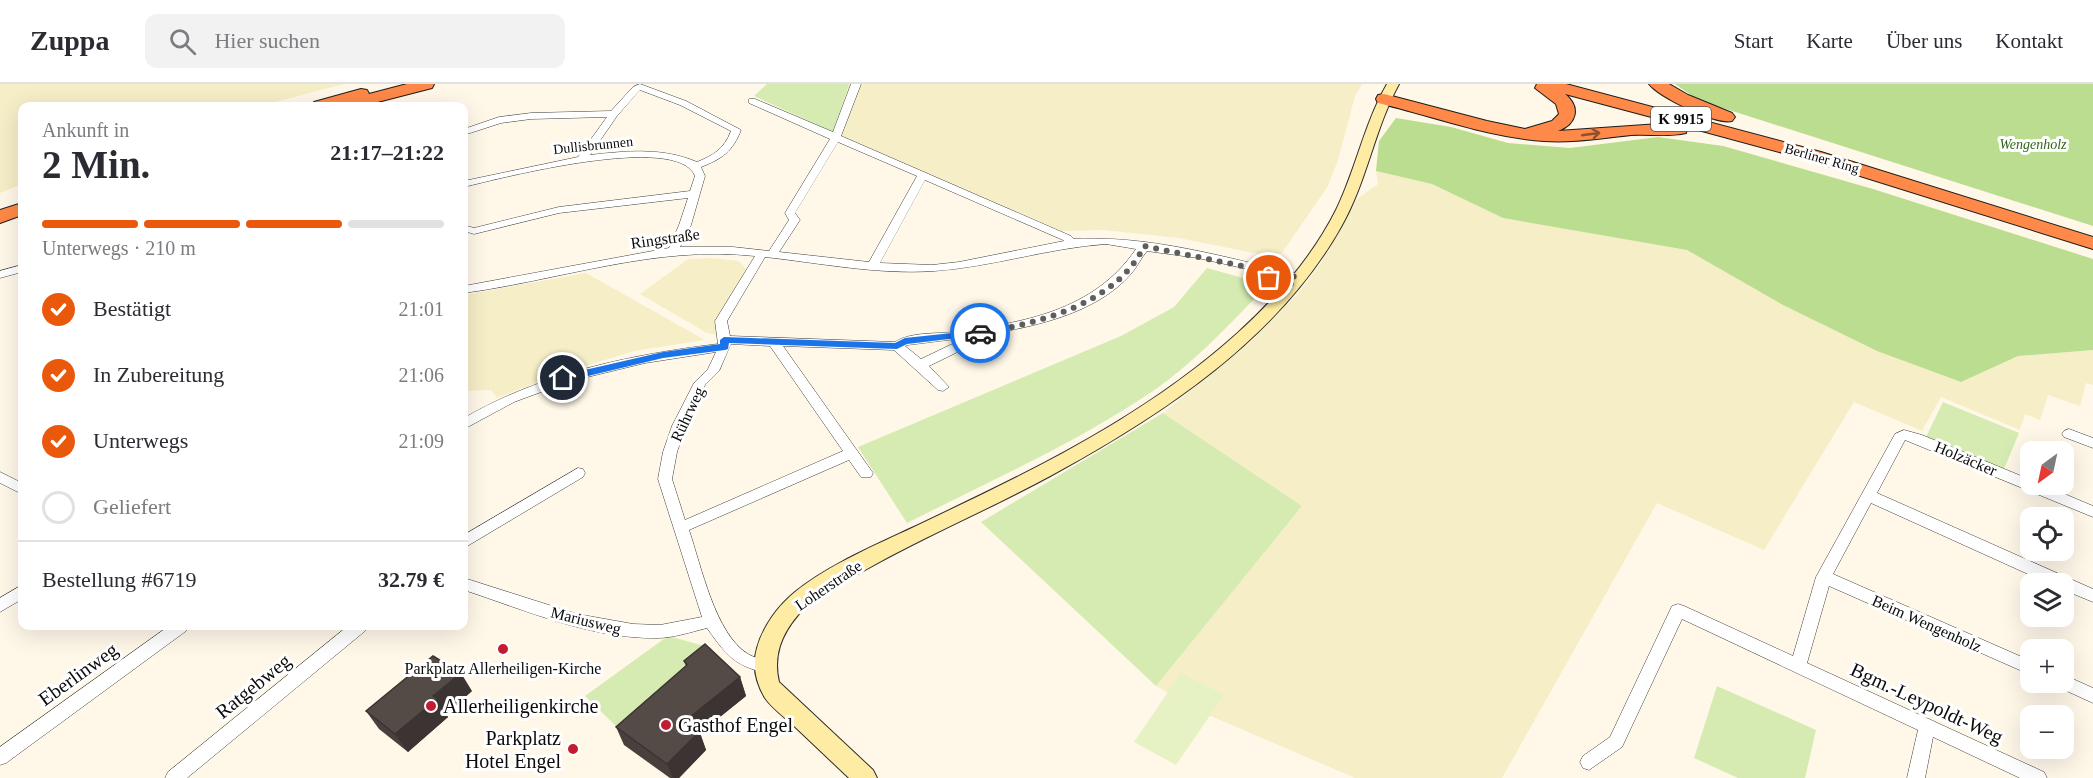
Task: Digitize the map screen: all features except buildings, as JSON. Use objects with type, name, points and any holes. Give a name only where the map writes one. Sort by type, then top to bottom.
[{"type":"highway","points":[[334,102],[398,84]]},
{"type":"highway","points":[[360,102],[426,84]]},
{"type":"highway","points":[[1512,132],[1555,127],[1568,115],[1567,106],[1560,97],[1532,84]]},
{"type":"highway","name":"Berliner Ring","points":[[1547,84],[1814,151],[2093,243]]},
{"type":"highway","name":"Berliner Ring","points":[[1582,84],[1998,203],[2093,235]]},
{"type":"highway","points":[[1657,84],[1698,106],[1814,151]]},
{"type":"highway","points":[[1389,92],[1512,132],[1565,137],[1647,128],[1682,129],[1814,151]]},
{"type":"highway","points":[[0,218],[18,211]]},
{"type":"highway","points":[[0,228],[18,221]]},
{"type":"street","name":"Rührweg","points":[[764,666],[755,665],[739,656],[711,621],[666,479],[670,452],[679,426],[700,383],[713,371],[725,344],[721,321],[767,253],[795,220],[790,213],[836,137],[856,84]]},
{"type":"street","points":[[582,159],[614,114],[640,87],[683,103],[736,130],[730,148],[717,157],[696,166],[700,176],[685,225],[673,251]]},
{"type":"street","name":"Loherstraße","points":[[764,666],[767,649],[780,622],[809,594],[883,550],[963,512],[1080,451],[1167,397],[1227,350],[1257,322],[1323,245],[1343,210],[1389,92]]},
{"type":"street","points":[[752,101],[1067,238],[1071,243]]},
{"type":"street","points":[[468,131],[499,120],[531,116],[614,114]]},
{"type":"street","name":"Dullisbrunnen","points":[[468,183],[505,172],[582,159],[653,154],[682,158],[696,166]]},
{"type":"street","points":[[873,266],[922,176]]},
{"type":"street","points":[[468,229],[474,231],[559,210],[694,194]]},
{"type":"street","name":"Ringstraße","points":[[468,289],[673,251],[720,249],[873,266],[932,268],[960,265],[1071,243],[1106,241],[1230,262],[1293,282]]},
{"type":"street","points":[[468,422],[513,397],[550,382],[599,368],[663,355],[725,344],[774,342],[897,346],[905,341],[991,331],[1042,318],[1071,308],[1101,293],[1118,281],[1128,271],[1144,246]]},
{"type":"street","points":[[0,275],[18,269]]},
{"type":"street","points":[[920,365],[991,331]]},
{"type":"street","points":[[774,342],[867,474]]},
{"type":"street","points":[[897,346],[943,387]]},
{"type":"street","points":[[2069,434],[2093,443]]},
{"type":"street","name":"Holzäcker","points":[[1824,578],[1900,437],[1904,435],[1917,438],[2093,512]]},
{"type":"street","points":[[680,528],[852,453]]},
{"type":"street","points":[[468,540],[578,473]]},
{"type":"street","points":[[0,477],[18,487]]},
{"type":"street","points":[[1869,496],[2093,596]]},
{"type":"street","points":[[1798,667],[1824,578]]},
{"type":"street","name":"Beim Wengenholz","points":[[1824,578],[2020,663]]},
{"type":"street","name":"Mariusweg","points":[[468,585],[577,620],[633,632],[660,633],[711,621]]},
{"type":"street","points":[[0,606],[18,594]]},
{"type":"street","name":"Bgm.-Leypoldt-Weg","points":[[1589,762],[1616,742],[1678,610],[2038,778]]},
{"type":"street","name":"Eberlinweg","points":[[0,757],[175,630]]},
{"type":"street","name":"Ratgebweg","points":[[174,778],[354,630]]},
{"type":"street","points":[[764,666],[765,676],[774,693],[865,778]]},
{"type":"street","points":[[2074,687],[2093,696]]},
{"type":"street","points":[[1916,778],[1927,726]]},
{"type":"shaded area","points":[[0,84],[344,84],[275,102],[18,102],[18,186],[0,193]]},
{"type":"shaded area","points":[[849,84],[1362,84],[1355,96],[1338,160],[1328,186],[1282,253],[1269,256],[1179,238],[1104,230],[1062,231],[833,132]]},
{"type":"shaded area","points":[[1376,171],[1432,184],[1503,218],[1687,250],[1783,305],[1877,351],[1961,382],[2018,356],[2093,350],[2093,385],[2086,383],[2080,406],[2048,395],[2040,420],[2025,414],[2020,430],[1941,397],[1922,431],[1854,402],[1764,550],[1657,503],[1502,778],[1355,778],[1206,714],[1156,686],[1302,506],[1163,413],[1249,343],[1298,294],[1321,263],[1357,199],[1378,184]]},
{"type":"shaded area","points":[[710,258],[739,261],[746,269],[717,321],[718,335],[707,333],[640,294],[688,259]]},
{"type":"shaded area","points":[[586,273],[705,340],[634,351],[556,375],[497,398],[491,390],[468,391],[468,294]]},
{"type":"green space","points":[[767,84],[849,84],[833,132],[754,96]]},
{"type":"green space","name":"Wengenholz","points":[[1675,84],[2093,84],[2093,226],[1698,100]]},
{"type":"green space","points":[[1396,118],[1451,127],[1508,143],[1570,148],[1658,137],[1723,146],[1873,189],[2093,259],[2093,350],[2018,356],[1961,382],[1877,351],[1783,305],[1687,250],[1503,218],[1432,184],[1376,171],[1379,141]]},
{"type":"green space","points":[[1207,268],[1250,280],[1257,296],[1181,370],[1153,391],[1094,428],[907,523],[858,447],[1121,336],[1174,307]]},
{"type":"green space","points":[[1943,402],[2019,433],[2004,469],[1926,437]]},
{"type":"green space","points":[[1163,413],[1302,506],[1156,686],[981,522]]},
{"type":"green space","points":[[668,636],[712,648],[623,733],[585,696]]},
{"type":"green space","points":[[1181,673],[1224,695],[1176,765],[1134,742]]},
{"type":"green space","points":[[1717,686],[1816,730],[1805,778],[1738,778],[1694,758]]},
{"type":"way so far","points":[[980,333],[1042,318],[1071,308],[1101,293],[1128,271],[1144,246],[1198,255],[1296,277],[1289,286],[1269,278]]},
{"type":"place","name":"Parkplatz Allerheiligen-Kirche","points":[[503,649]]},
{"type":"place","name":"Allerheiligenkirche","points":[[431,706]]},
{"type":"place","name":"Gasthof Engel","points":[[666,725]]},
{"type":"place","name":"Parkplatz Hotel Engel","points":[[573,749]]},
{"type":"route","points":[[563,378],[663,355],[725,347],[724,340],[897,346],[905,341],[980,333]]}]
